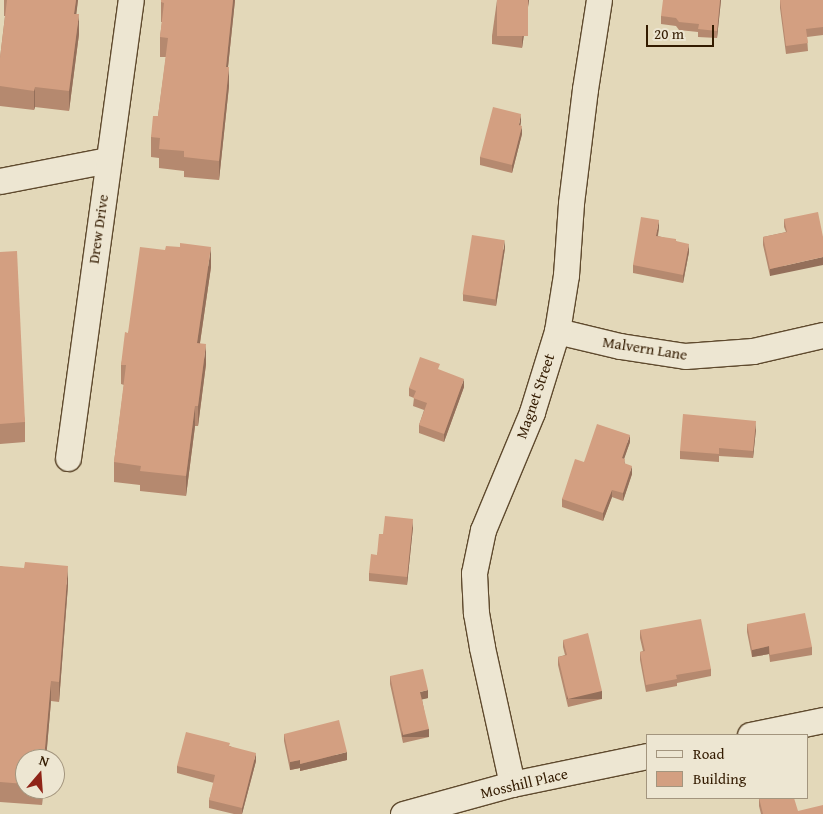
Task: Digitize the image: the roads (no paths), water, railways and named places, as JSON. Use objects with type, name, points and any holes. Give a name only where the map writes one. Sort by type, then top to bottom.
[{"type":"street","name":"Drew Drive","points":[[68,458],[131,0]]},
{"type":"street","name":"Magnet Street","points":[[512,784],[482,647],[476,613],[474,573],[483,530],[532,412],[557,331],[566,275],[571,203],[585,89],[599,0]]},
{"type":"street","points":[[0,181],[108,160]]},
{"type":"street","name":"Malvern Lane","points":[[557,331],[620,346],[685,356],[753,350],[823,335]]},
{"type":"street","points":[[755,734],[823,720]]},
{"type":"street","name":"Mosshill Place","points":[[403,814],[512,784],[646,756]]}]
